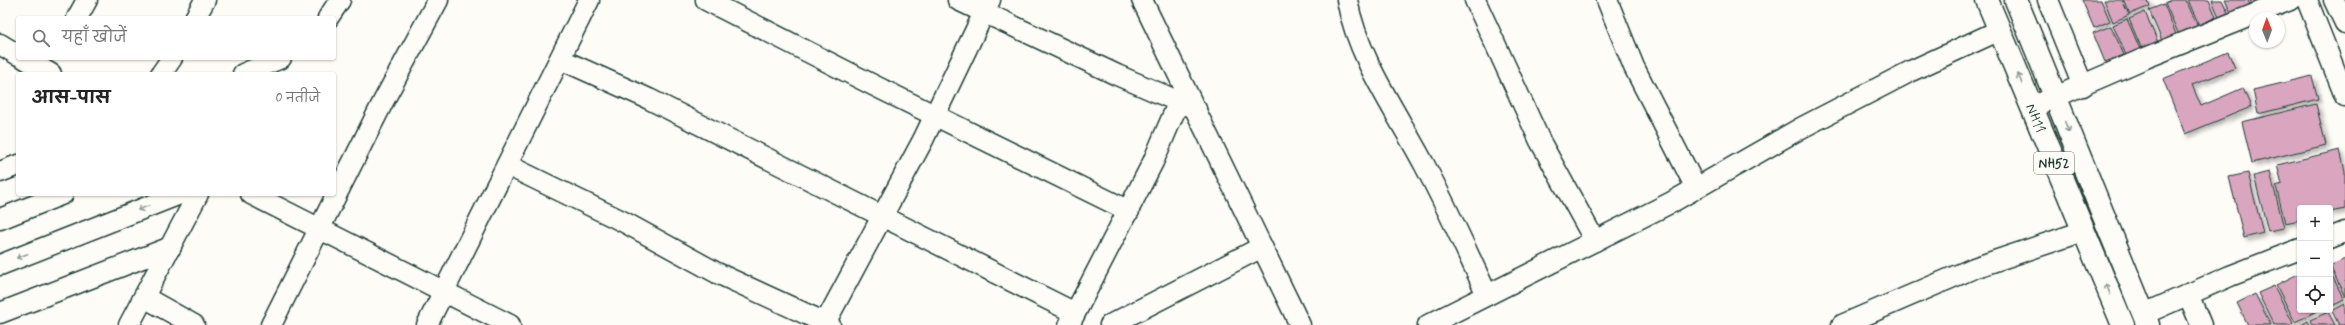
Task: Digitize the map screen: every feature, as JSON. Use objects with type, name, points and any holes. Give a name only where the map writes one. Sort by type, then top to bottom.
[{"type":"highway","name":"NH11","points":[[1987,0],[2123,325]]},
{"type":"highway","name":"NH52","points":[[2016,0],[2146,320]]},
{"type":"street","points":[[78,16],[87,0]]},
{"type":"street","points":[[196,16],[206,0]]},
{"type":"street","points":[[329,16],[340,0]]},
{"type":"street","points":[[271,325],[384,100],[438,0]]},
{"type":"street","points":[[427,325],[589,0]]},
{"type":"street","points":[[706,0],[873,85],[1129,211]]},
{"type":"street","points":[[958,0],[987,6],[1117,75],[1187,105]]},
{"type":"street","points":[[1142,0],[1187,105],[1262,247],[1300,325]]},
{"type":"street","points":[[1347,0],[1350,18],[1378,83],[1424,163],[1487,295]]},
{"type":"street","points":[[1475,0],[1540,141],[1595,241]]},
{"type":"street","points":[[1607,0],[1634,67],[1696,188]]},
{"type":"street","points":[[2048,0],[2083,86]]},
{"type":"street","points":[[2032,108],[2290,0]]},
{"type":"street","points":[[2307,0],[2345,96]]},
{"type":"street","points":[[2334,0],[2345,21]]},
{"type":"street","points":[[507,165],[624,222],[717,273],[826,324],[934,114],[987,6]]},
{"type":"street","points":[[1428,325],[1595,241],[1696,188],[1801,128],[1911,71],[2000,30]]},
{"type":"street","points":[[0,44],[16,54]]},
{"type":"street","points":[[560,59],[648,99],[881,215],[1072,319],[1187,105]]},
{"type":"street","points":[[29,60],[50,68]]},
{"type":"street","points":[[162,72],[171,60]]},
{"type":"street","points":[[248,72],[276,60]]},
{"type":"street","points":[[0,172],[16,166]]},
{"type":"street","points":[[0,219],[58,196]]},
{"type":"street","points":[[0,265],[175,196]]},
{"type":"street","points":[[129,325],[197,196]]},
{"type":"street","points":[[255,196],[444,293],[510,325]]},
{"type":"street","points":[[1842,325],[1974,268],[2084,231]]},
{"type":"street","points":[[2333,237],[2345,232]]},
{"type":"street","points":[[9,325],[9,309],[171,247]]},
{"type":"street","points":[[1110,325],[1262,247]]},
{"type":"street","points":[[2146,320],[2188,294],[2297,250]]},
{"type":"street","points":[[2188,294],[2201,325]]},
{"type":"street","points":[[144,297],[194,325]]},
{"type":"building","points":[[2082,0],[2101,0],[2110,21],[2094,28]]},
{"type":"building","points":[[2104,0],[2122,0],[2129,15],[2113,22]]},
{"type":"building","points":[[2124,0],[2148,0],[2150,6],[2130,14]]},
{"type":"building","points":[[2172,0],[2186,0],[2198,27],[2179,35],[2165,3]]},
{"type":"building","points":[[2188,0],[2209,0],[2216,17],[2199,25]]},
{"type":"building","points":[[2212,0],[2222,0],[2228,13],[2219,17]]},
{"type":"building","points":[[2225,0],[2248,0],[2250,5],[2231,13]]},
{"type":"building","points":[[2250,0],[2269,0],[2254,10]]},
{"type":"building","points":[[2164,4],[2177,37],[2163,43],[2149,10]]},
{"type":"building","points":[[2145,12],[2159,45],[2143,52],[2129,19]]},
{"type":"building","points":[[2127,19],[2140,49],[2126,55],[2113,25]]},
{"type":"building","points":[[2111,26],[2124,55],[2105,62],[2093,33]]},
{"type":"building","points":[[2228,52],[2235,68],[2192,85],[2201,106],[2243,88],[2251,107],[2185,134],[2163,79]]},
{"type":"building","points":[[2312,76],[2318,99],[2258,114],[2253,90]]},
{"type":"building","points":[[2316,104],[2326,145],[2252,163],[2242,122]]},
{"type":"building","points":[[2340,150],[2345,171],[2345,209],[2333,211],[2333,205],[2297,205],[2297,221],[2285,223],[2276,186],[2282,184],[2277,165]]},
{"type":"building","points":[[2270,172],[2284,228],[2268,231],[2254,176]]},
{"type":"building","points":[[2248,173],[2263,233],[2244,238],[2229,177]]},
{"type":"building","points":[[2345,259],[2345,297],[2333,272],[2333,265]]},
{"type":"building","points":[[2297,274],[2297,313],[2313,313],[2295,322],[2276,285]]},
{"type":"building","points":[[2333,277],[2344,300],[2333,306]]},
{"type":"building","points":[[2274,286],[2293,323],[2290,325],[2274,325],[2258,293]]},
{"type":"building","points":[[2255,294],[2271,325],[2248,325],[2237,303]]},
{"type":"building","points":[[2345,304],[2345,325],[2339,325],[2333,310]]},
{"type":"building","points":[[2329,313],[2335,325],[2312,325],[2310,320]]},
{"type":"building","points":[[2308,321],[2310,325],[2301,325]]}]
